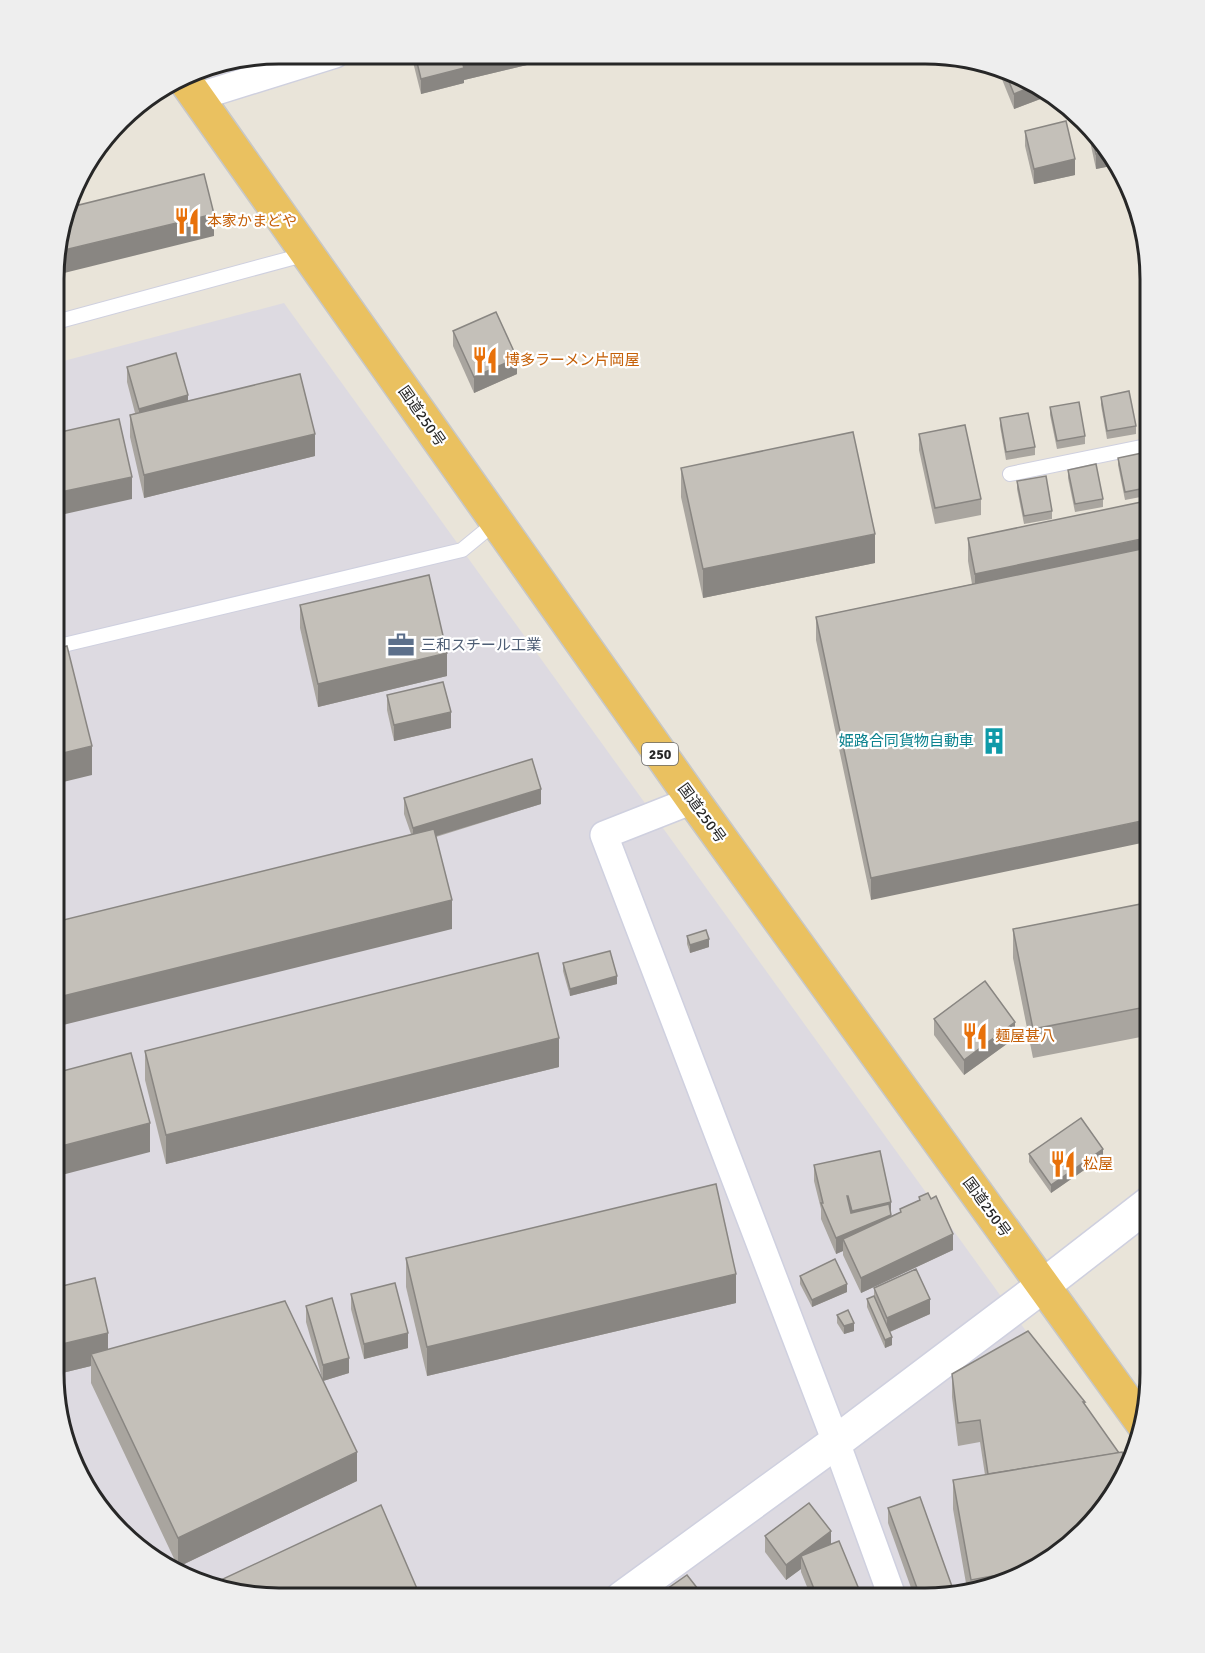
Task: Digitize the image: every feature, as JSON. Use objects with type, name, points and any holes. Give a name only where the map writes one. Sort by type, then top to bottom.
[{"type":"highway","name":"国道250号","points":[[191,88],[693,800],[1136,1414]]},
{"type":"street","points":[[191,88],[293,64]]},
{"type":"street","points":[[693,800],[604,835],[836,1442],[889,1588]]},
{"type":"street","points":[[636,1588],[836,1442],[1140,1210]]},
{"type":"lane","points":[[64,320],[308,254]]},
{"type":"lane","points":[[1010,474],[1140,447]]},
{"type":"lane","points":[[64,645],[462,550],[496,522]]},
{"type":"shaded area","points":[[284,303],[1121,1462],[1099,1500],[1056,1544],[1033,1560],[1008,1572],[981,1581],[939,1588],[266,1588],[224,1581],[172,1560],[138,1535],[118,1515],[93,1481],[81,1456],[66,1401],[64,1373],[64,361]]},
{"type":"building","points":[[417,64],[463,64],[464,68],[421,79]]},
{"type":"building","points":[[1009,82],[1025,89],[1014,94]]},
{"type":"building","points":[[1066,121],[1075,159],[1034,169],[1025,131]]},
{"type":"building","points":[[204,174],[214,214],[67,249],[78,205]]},
{"type":"building","name":"博多ラーメン片岡屋","points":[[496,312],[517,358],[474,377],[453,331]]},
{"type":"building","points":[[176,353],[188,395],[139,409],[127,367]]},
{"type":"building","points":[[300,374],[315,434],[144,475],[130,415]]},
{"type":"building","points":[[1129,391],[1136,426],[1107,431],[1101,397]]},
{"type":"building","points":[[1079,402],[1085,436],[1057,441],[1050,407]]},
{"type":"building","points":[[1028,413],[1035,447],[1006,452],[1000,418]]},
{"type":"building","points":[[119,419],[132,477],[64,491],[64,431]]},
{"type":"building","points":[[965,425],[981,499],[935,508],[919,434]]},
{"type":"building","points":[[853,432],[875,534],[703,569],[681,468]]},
{"type":"building","points":[[1140,453],[1140,489],[1125,492],[1118,458]]},
{"type":"building","points":[[1096,464],[1103,499],[1075,504],[1068,470]]},
{"type":"building","points":[[1046,476],[1052,511],[1024,516],[1017,481]]},
{"type":"building","points":[[1140,502],[1140,539],[975,574],[968,538]]},
{"type":"building","name":"姫路合同貨物自動車","points":[[1140,549],[1140,821],[871,878],[816,617]]},
{"type":"building","points":[[429,575],[447,653],[318,684],[300,605]]},
{"type":"building","points":[[67,646],[92,746],[64,753],[64,647]]},
{"type":"building","points":[[443,682],[451,712],[394,725],[387,695]]},
{"type":"building","points":[[532,759],[541,789],[413,828],[404,798]]},
{"type":"building","points":[[434,829],[452,900],[64,996],[64,920]]},
{"type":"building","points":[[1140,904],[1140,1008],[1033,1029],[1013,929]]},
{"type":"building","points":[[706,930],[709,939],[690,945],[687,936]]},
{"type":"building","points":[[610,951],[617,976],[570,989],[563,963]]},
{"type":"building","points":[[538,953],[559,1038],[166,1135],[145,1051]]},
{"type":"building","name":"麺屋甚八","points":[[985,981],[1015,1022],[964,1060],[934,1019]]},
{"type":"building","points":[[131,1053],[150,1123],[64,1145],[64,1071]]},
{"type":"building","points":[[1081,1118],[1103,1149],[1051,1185],[1029,1154]]},
{"type":"building","points":[[880,1151],[891,1202],[852,1211],[847,1196],[851,1213],[889,1204],[891,1215],[836,1238],[821,1203],[823,1203],[814,1165]]},
{"type":"building","points":[[716,1184],[736,1274],[427,1347],[406,1258]]},
{"type":"building","points":[[928,1193],[931,1199],[936,1196],[953,1234],[861,1278],[843,1239],[901,1212],[900,1209],[920,1200],[919,1197]]},
{"type":"building","points":[[835,1259],[847,1284],[812,1300],[800,1276]]},
{"type":"building","points":[[916,1269],[930,1299],[887,1318],[874,1288]]},
{"type":"building","points":[[95,1278],[108,1333],[64,1344],[64,1286]]},
{"type":"building","points":[[395,1283],[408,1333],[364,1344],[351,1294]]},
{"type":"building","points":[[874,1296],[892,1337],[885,1340],[867,1299]]},
{"type":"building","points":[[332,1298],[349,1358],[323,1365],[306,1306]]},
{"type":"building","points":[[285,1301],[357,1452],[178,1538],[91,1354]]},
{"type":"building","points":[[848,1310],[854,1323],[844,1326],[837,1315]]},
{"type":"building","points":[[1028,1331],[1085,1402],[1083,1402],[1119,1453],[988,1474],[980,1420],[958,1423],[952,1374]]},
{"type":"building","points":[[1122,1452],[1124,1455],[1112,1481],[1096,1504],[1056,1544],[1033,1560],[1008,1572],[971,1580],[953,1480]]},
{"type":"building","points":[[920,1497],[952,1587],[917,1588],[888,1508]]},
{"type":"building","points":[[809,1503],[831,1531],[786,1565],[765,1536]]},
{"type":"building","points":[[381,1505],[417,1588],[266,1588],[221,1580]]},
{"type":"building","points":[[839,1541],[858,1588],[814,1588],[801,1556]]},
{"type":"building","points":[[687,1575],[697,1588],[668,1588]]},
{"type":"place","name":"本家かまどや","points":[[187,221]]},
{"type":"place","name":"博多ラーメン片岡屋","points":[[485,360]]},
{"type":"place","name":"三和スチール工業","points":[[401,645]]},
{"type":"place","name":"姫路合同貨物自動車","points":[[994,741]]},
{"type":"place","name":"麺屋甚八","points":[[975,1036]]},
{"type":"place","name":"松屋","points":[[1063,1164]]}]
